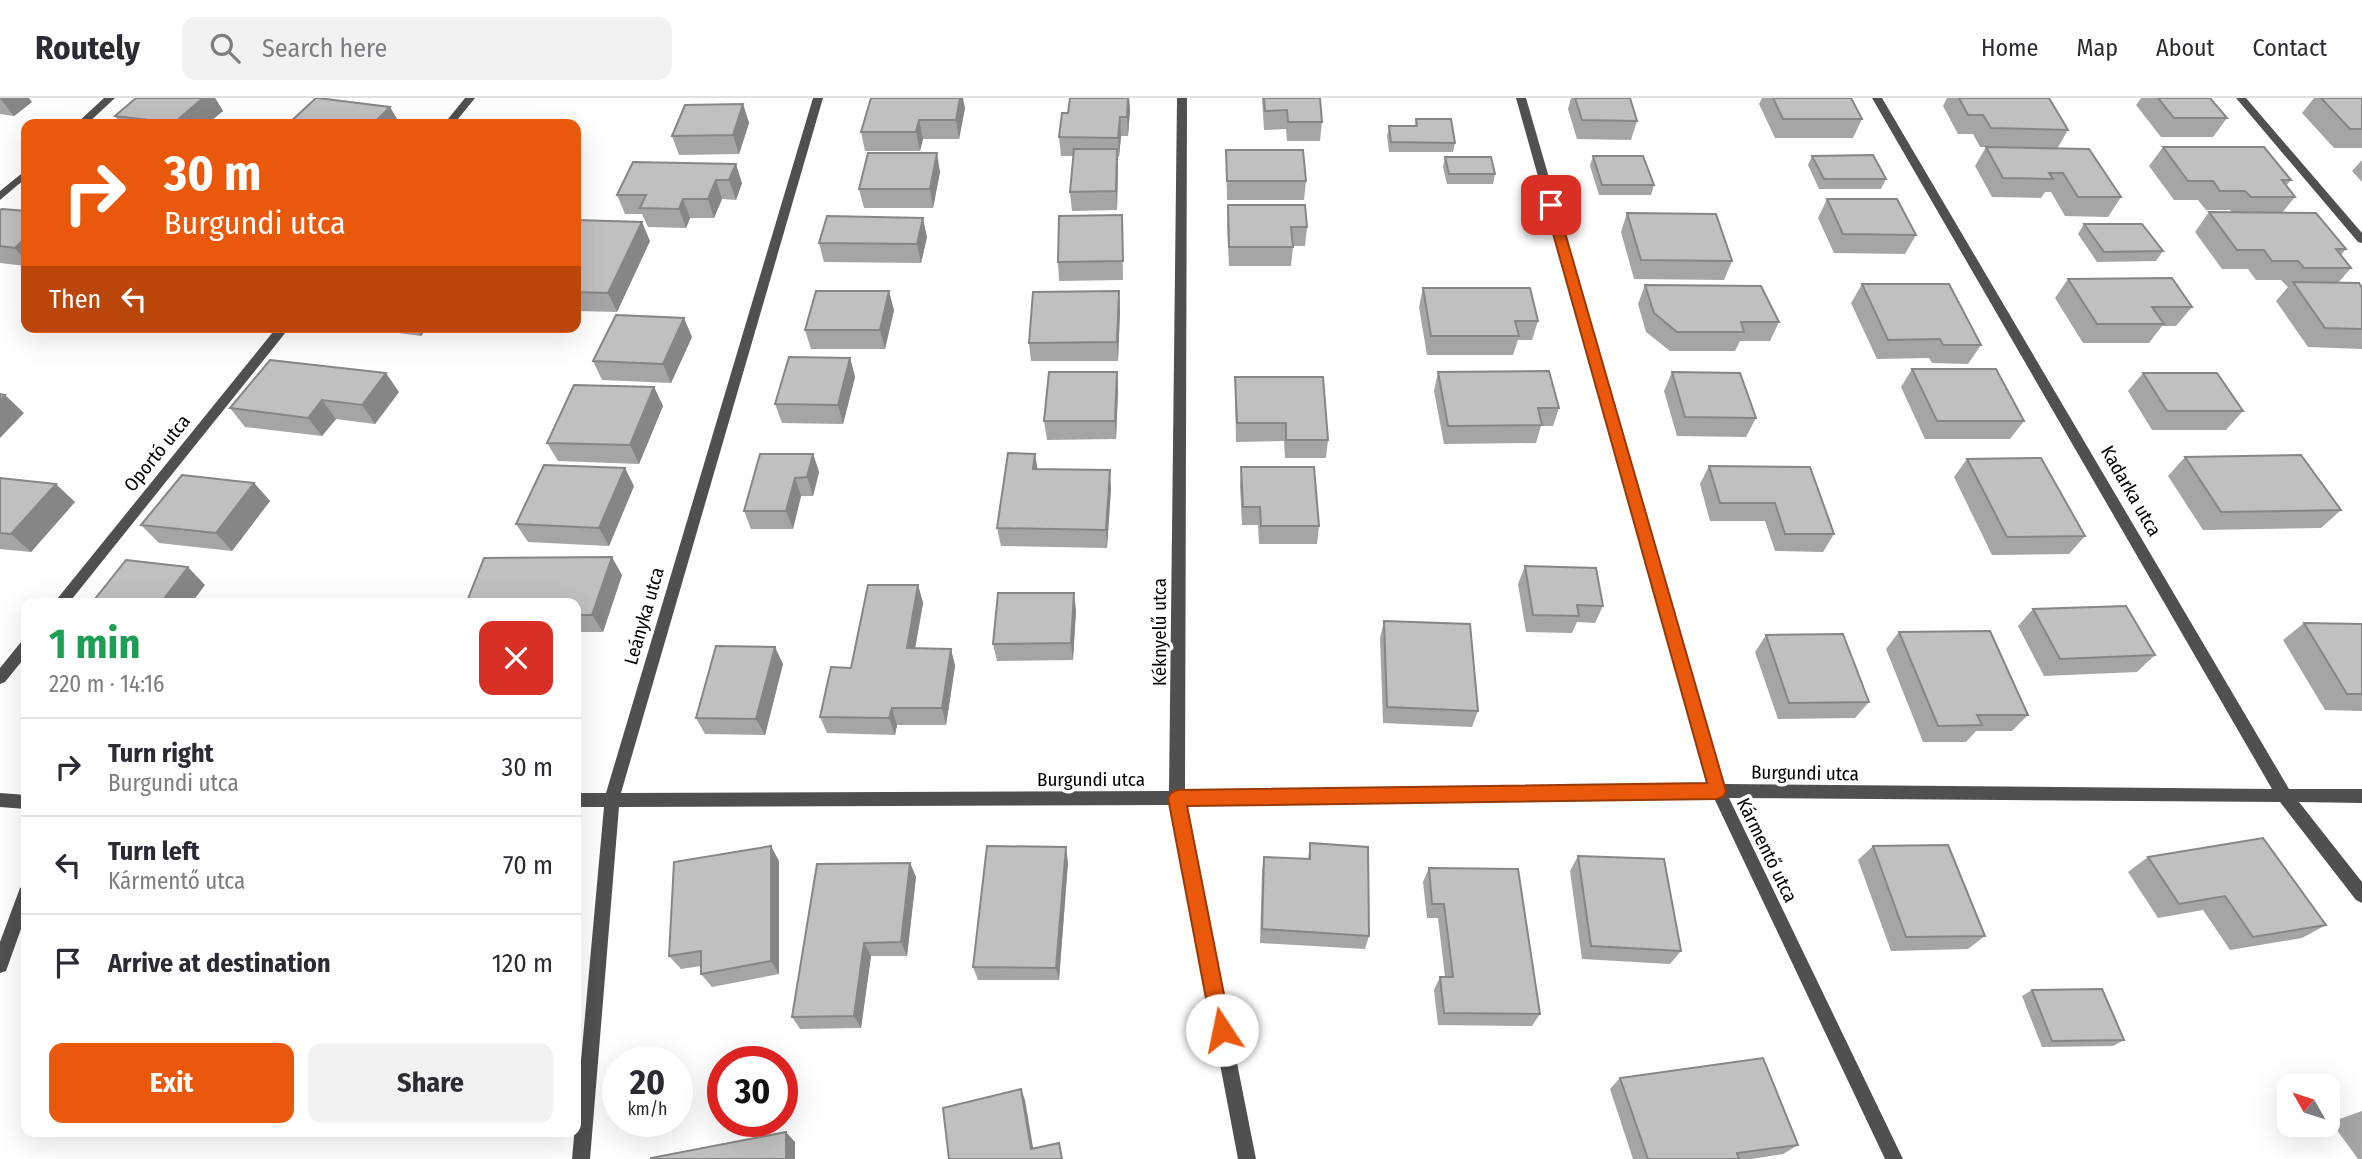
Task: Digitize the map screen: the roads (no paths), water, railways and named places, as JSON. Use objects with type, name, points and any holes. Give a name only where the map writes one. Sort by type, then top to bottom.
[{"type":"street","points":[[86,119],[110,98]]},
{"type":"street","points":[[453,119],[470,98]]},
{"type":"street","name":"Leányka utca","points":[[581,1159],[612,799],[818,98]]},
{"type":"street","name":"Kéknyelű utca","points":[[1182,98],[1177,798],[1247,1159]]},
{"type":"street","name":"Kármentő utca","points":[[1521,98],[1717,791],[1894,1159]]},
{"type":"street","name":"Kadarka utca","points":[[1877,98],[2286,797],[2362,895]]},
{"type":"street","points":[[2241,98],[2362,240]]},
{"type":"street","points":[[0,197],[21,178]]},
{"type":"street","name":"Oportó utca","points":[[65,598],[279,333]]},
{"type":"street","points":[[0,678],[21,652]]},
{"type":"street","name":"Burgundi utca","points":[[581,800],[1177,798],[1717,791],[2362,796]]},
{"type":"street","points":[[0,800],[21,802]]},
{"type":"street","points":[[0,965],[21,907]]}]
